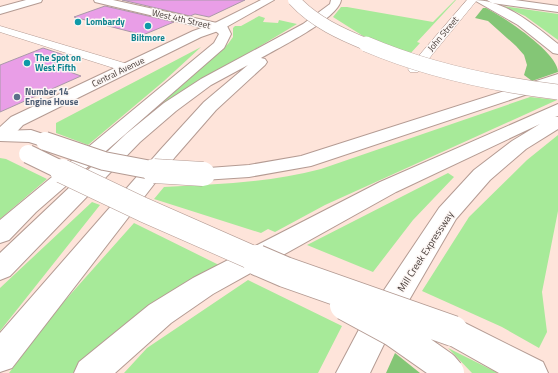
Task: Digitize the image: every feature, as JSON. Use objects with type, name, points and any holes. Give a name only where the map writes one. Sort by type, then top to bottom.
[{"type":"main road","points":[[0,11],[37,0]]},
{"type":"main road","name":"West 4th Street","points":[[99,0],[217,27]]},
{"type":"main road","name":"Central Avenue","points":[[1,136],[34,123],[196,42],[217,27],[269,0]]},
{"type":"main road","points":[[294,0],[321,22],[384,51],[421,64],[473,78],[558,92]]},
{"type":"main road","points":[[312,0],[320,11],[335,24],[355,37],[384,51]]},
{"type":"main road","points":[[0,269],[133,138],[170,107],[206,82],[283,41],[323,16],[335,6],[336,0]]},
{"type":"main road","points":[[479,0],[493,3],[558,9]]},
{"type":"main road","points":[[493,3],[533,30],[558,50]]},
{"type":"main road","points":[[0,234],[34,202],[219,45],[225,34],[223,29],[217,27]]},
{"type":"main road","name":"Central Avenue","points":[[1,136],[17,121],[197,34],[217,27]]},
{"type":"main road","points":[[0,357],[168,153],[210,106],[283,41]]},
{"type":"main road","points":[[1,136],[37,147],[124,167],[162,172],[203,174],[249,171],[304,162],[558,79]]},
{"type":"main road","points":[[91,373],[160,314],[203,286],[312,226],[388,187],[544,124],[558,110]]},
{"type":"main road","name":"Mill Creek Expressway","points":[[353,373],[375,330],[448,214],[482,175],[544,124]]},
{"type":"main road","points":[[37,147],[144,210],[285,272],[453,331],[531,373]]},
{"type":"main road","points":[[285,272],[393,331],[443,366],[449,373]]},
{"type":"street","name":"John Street","points":[[414,68],[472,0]]},
{"type":"street","points":[[0,29],[127,68]]},
{"type":"green space","points":[[455,0],[417,42],[420,43],[409,55],[363,36],[333,17],[341,7],[347,7],[433,22]]},
{"type":"green space","points":[[503,6],[558,14],[558,40],[525,16]]},
{"type":"green space","points":[[483,8],[486,8],[516,26],[539,45],[556,64],[558,72],[532,81],[524,75],[527,65],[524,55],[488,21],[475,18]]},
{"type":"green space","points":[[259,16],[265,18],[263,22],[278,23],[279,20],[297,24],[195,85],[134,126],[228,44],[233,37],[233,28],[235,26],[241,26]]},
{"type":"green space","points":[[201,47],[164,81],[88,145],[56,133],[56,123]]},
{"type":"green space","points":[[530,97],[557,100],[325,205],[275,232],[268,229],[261,233],[154,199],[164,187],[223,184],[262,180],[301,174],[321,169]]},
{"type":"green space","points":[[558,135],[558,211],[542,292],[547,332],[539,348],[502,327],[422,291],[469,217],[527,160]]},
{"type":"green space","points":[[0,158],[6,159],[47,179],[0,219]]},
{"type":"green space","points":[[448,173],[454,177],[413,220],[373,272],[307,245]]},
{"type":"green space","points":[[92,202],[100,205],[0,331],[0,288]]},
{"type":"green space","points":[[134,223],[221,266],[98,351],[73,373],[9,373],[53,314]]},
{"type":"green space","points":[[248,280],[342,326],[318,373],[124,373],[147,348]]},
{"type":"green space","points":[[448,348],[498,373],[472,373]]},
{"type":"green space","points":[[395,353],[420,373],[386,373]]},
{"type":"building","points":[[122,0],[245,0],[209,17],[195,14],[190,16]]},
{"type":"building","points":[[105,6],[174,22],[143,35],[74,17]]},
{"type":"building","name":"Number 14 Engine House","points":[[43,48],[67,56],[54,62],[62,64],[56,67],[81,76],[0,112],[0,65]]},
{"type":"place","name":"Lombardy","points":[[78,22]]},
{"type":"place","name":"Biltmore","points":[[148,26]]},
{"type":"place","name":"The Spot on West Fifth","points":[[27,63]]},
{"type":"place","name":"Number 14 Engine House","points":[[17,97]]}]
